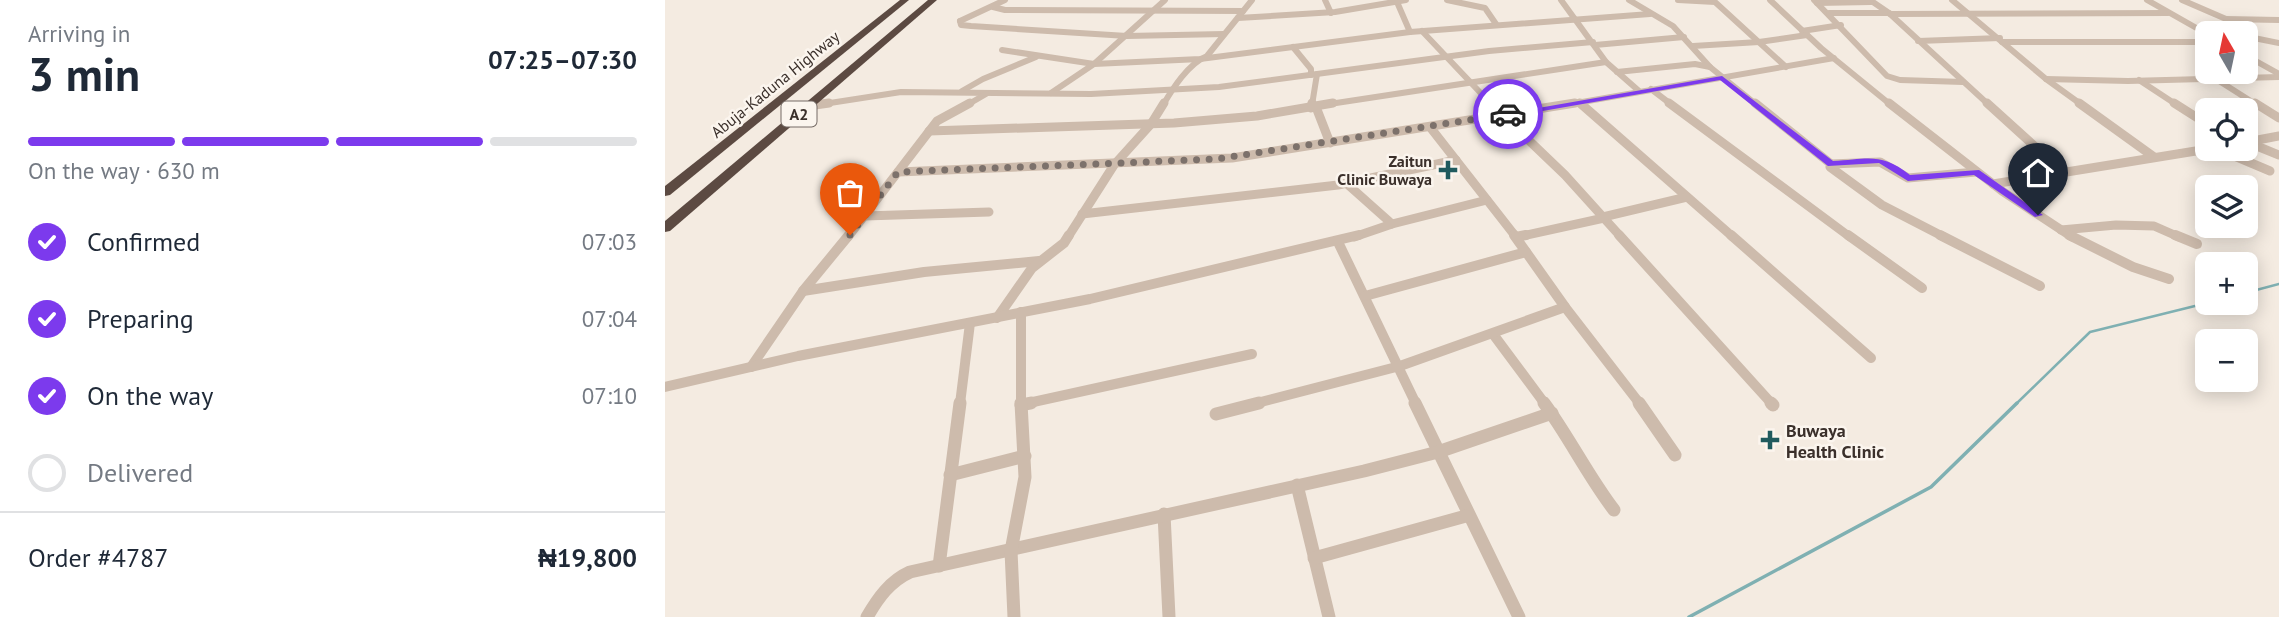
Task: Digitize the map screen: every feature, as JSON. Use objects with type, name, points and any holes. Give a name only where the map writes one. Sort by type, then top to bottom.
[{"type":"highway","name":"Abuja-Kaduna Highway","points":[[665,192],[905,0]]},
{"type":"highway","name":"A2","points":[[665,228],[933,0]]},
{"type":"street","points":[[1005,0],[960,23],[971,26],[1127,36],[1224,34]]},
{"type":"street","points":[[1050,94],[1094,64],[1165,0]]},
{"type":"street","points":[[997,318],[1040,261],[1064,243],[1114,165],[1151,124],[1173,89],[1200,59],[1207,56],[1252,0]]},
{"type":"street","points":[[1325,0],[1331,13]]},
{"type":"street","points":[[993,7],[1005,10],[1241,14],[1254,19],[1376,8],[1406,0]]},
{"type":"street","points":[[1447,0],[1485,8],[1496,24]]},
{"type":"street","points":[[1561,0],[1606,62],[1639,91]]},
{"type":"street","points":[[1629,0],[1673,26],[1693,46],[1698,61]]},
{"type":"street","points":[[1678,0],[1715,2],[1786,67]]},
{"type":"street","points":[[1770,0],[1834,58],[1993,184],[2090,249],[2130,268],[2169,279]]},
{"type":"street","points":[[1952,0],[2046,79],[2154,157]]},
{"type":"street","points":[[2147,0],[2195,28]]},
{"type":"street","points":[[2182,0],[2226,19],[2254,38],[2279,43]]},
{"type":"street","points":[[1815,1],[1870,1],[1889,14],[2063,172]]},
{"type":"street","points":[[1815,1],[1893,79],[1963,82]]},
{"type":"street","points":[[1397,2],[1411,32]]},
{"type":"street","points":[[1829,13],[2168,13]]},
{"type":"street","points":[[1002,50],[1094,64],[1200,59],[1251,55],[1411,32],[1650,14]]},
{"type":"street","points":[[2226,19],[2279,20]]},
{"type":"street","points":[[1693,46],[1759,42],[1841,25]]},
{"type":"street","points":[[1422,31],[1469,83],[1565,175],[1773,405]]},
{"type":"street","points":[[808,106],[901,92],[1050,94],[1241,85],[1445,57],[1684,37]]},
{"type":"street","points":[[1918,41],[2195,42]]},
{"type":"street","points":[[1293,47],[1314,75],[1314,107],[1330,143]]},
{"type":"street","points":[[963,91],[983,79],[1037,57]]},
{"type":"street","points":[[898,172],[1232,158],[1505,115],[1834,58]]},
{"type":"street","points":[[1617,72],[1698,61],[1831,164],[1830,167],[1882,205],[2040,286]]},
{"type":"street","points":[[929,131],[1151,124],[1257,116],[1606,62]]},
{"type":"street","points":[[2258,62],[2278,73]]},
{"type":"street","points":[[2258,75],[2278,73]]},
{"type":"street","points":[[2046,79],[2195,78]]},
{"type":"street","points":[[2138,79],[2195,116]]},
{"type":"street","points":[[2225,84],[2279,118]]},
{"type":"street","points":[[1651,89],[1770,180],[1921,288]]},
{"type":"street","points":[[751,367],[803,291],[940,118],[986,93]]},
{"type":"street","points":[[1579,102],[1871,358]]},
{"type":"street","points":[[1430,127],[1516,237],[1565,307],[1621,376],[1675,455]]},
{"type":"street","points":[[2258,140],[2279,136]]},
{"type":"street","points":[[2258,147],[2279,155]]},
{"type":"street","points":[[1993,184],[2195,151]]},
{"type":"street","points":[[1082,214],[1226,200],[1346,183],[1456,160]]},
{"type":"street","points":[[1831,164],[1879,160],[1890,164],[1908,178],[1976,172]]},
{"type":"street","points":[[2246,161],[2270,171]]},
{"type":"street","points":[[1346,183],[1392,224]]},
{"type":"street","points":[[1516,237],[1687,197]]},
{"type":"street","points":[[665,387],[997,318],[1339,242],[1392,224],[1487,200]]},
{"type":"street","points":[[865,216],[989,212]]},
{"type":"street","points":[[2061,230],[2116,225],[2154,226],[2197,244]]},
{"type":"street","points":[[1339,242],[1400,366],[1466,516],[1519,617]]},
{"type":"street","points":[[1365,296],[1526,252]]},
{"type":"street","points":[[803,291],[924,272],[1040,261]]},
{"type":"street","points":[[1216,414],[1400,366],[1565,307]]},
{"type":"street","points":[[1014,617],[1011,551],[1025,477],[1020,405],[1021,312]]},
{"type":"street","points":[[939,566],[970,323]]},
{"type":"street","points":[[1493,334],[1552,413],[1593,483],[1613,510]]},
{"type":"street","points":[[1020,405],[1252,355]]},
{"type":"street","points":[[867,617],[876,601],[897,578],[911,572],[973,556],[1011,551],[1164,514],[1364,471],[1438,452],[1552,413]]},
{"type":"street","points":[[950,475],[1025,456]]},
{"type":"street","points":[[1297,485],[1329,617]]},
{"type":"street","points":[[1164,514],[1169,617]]},
{"type":"street","points":[[1314,558],[1466,516]]},
{"type":"waterway","points":[[2258,290],[2279,284]]},
{"type":"waterway","points":[[2016,404],[2090,332],[2195,306]]},
{"type":"waterway","points":[[1689,617],[1931,487],[2017,403]]},
{"type":"way so far","points":[[850,235],[898,172],[1217,159],[1277,152],[1508,114]]},
{"type":"place","name":"Zaitun Clinic Buwaya","points":[[1448,170]]},
{"type":"place","name":"Buwaya Health Clinic","points":[[1770,440]]},
{"type":"route","points":[[1508,114],[1722,78],[1831,164],[1879,160],[1890,164],[1908,178],[1976,172],[2038,215]]}]
